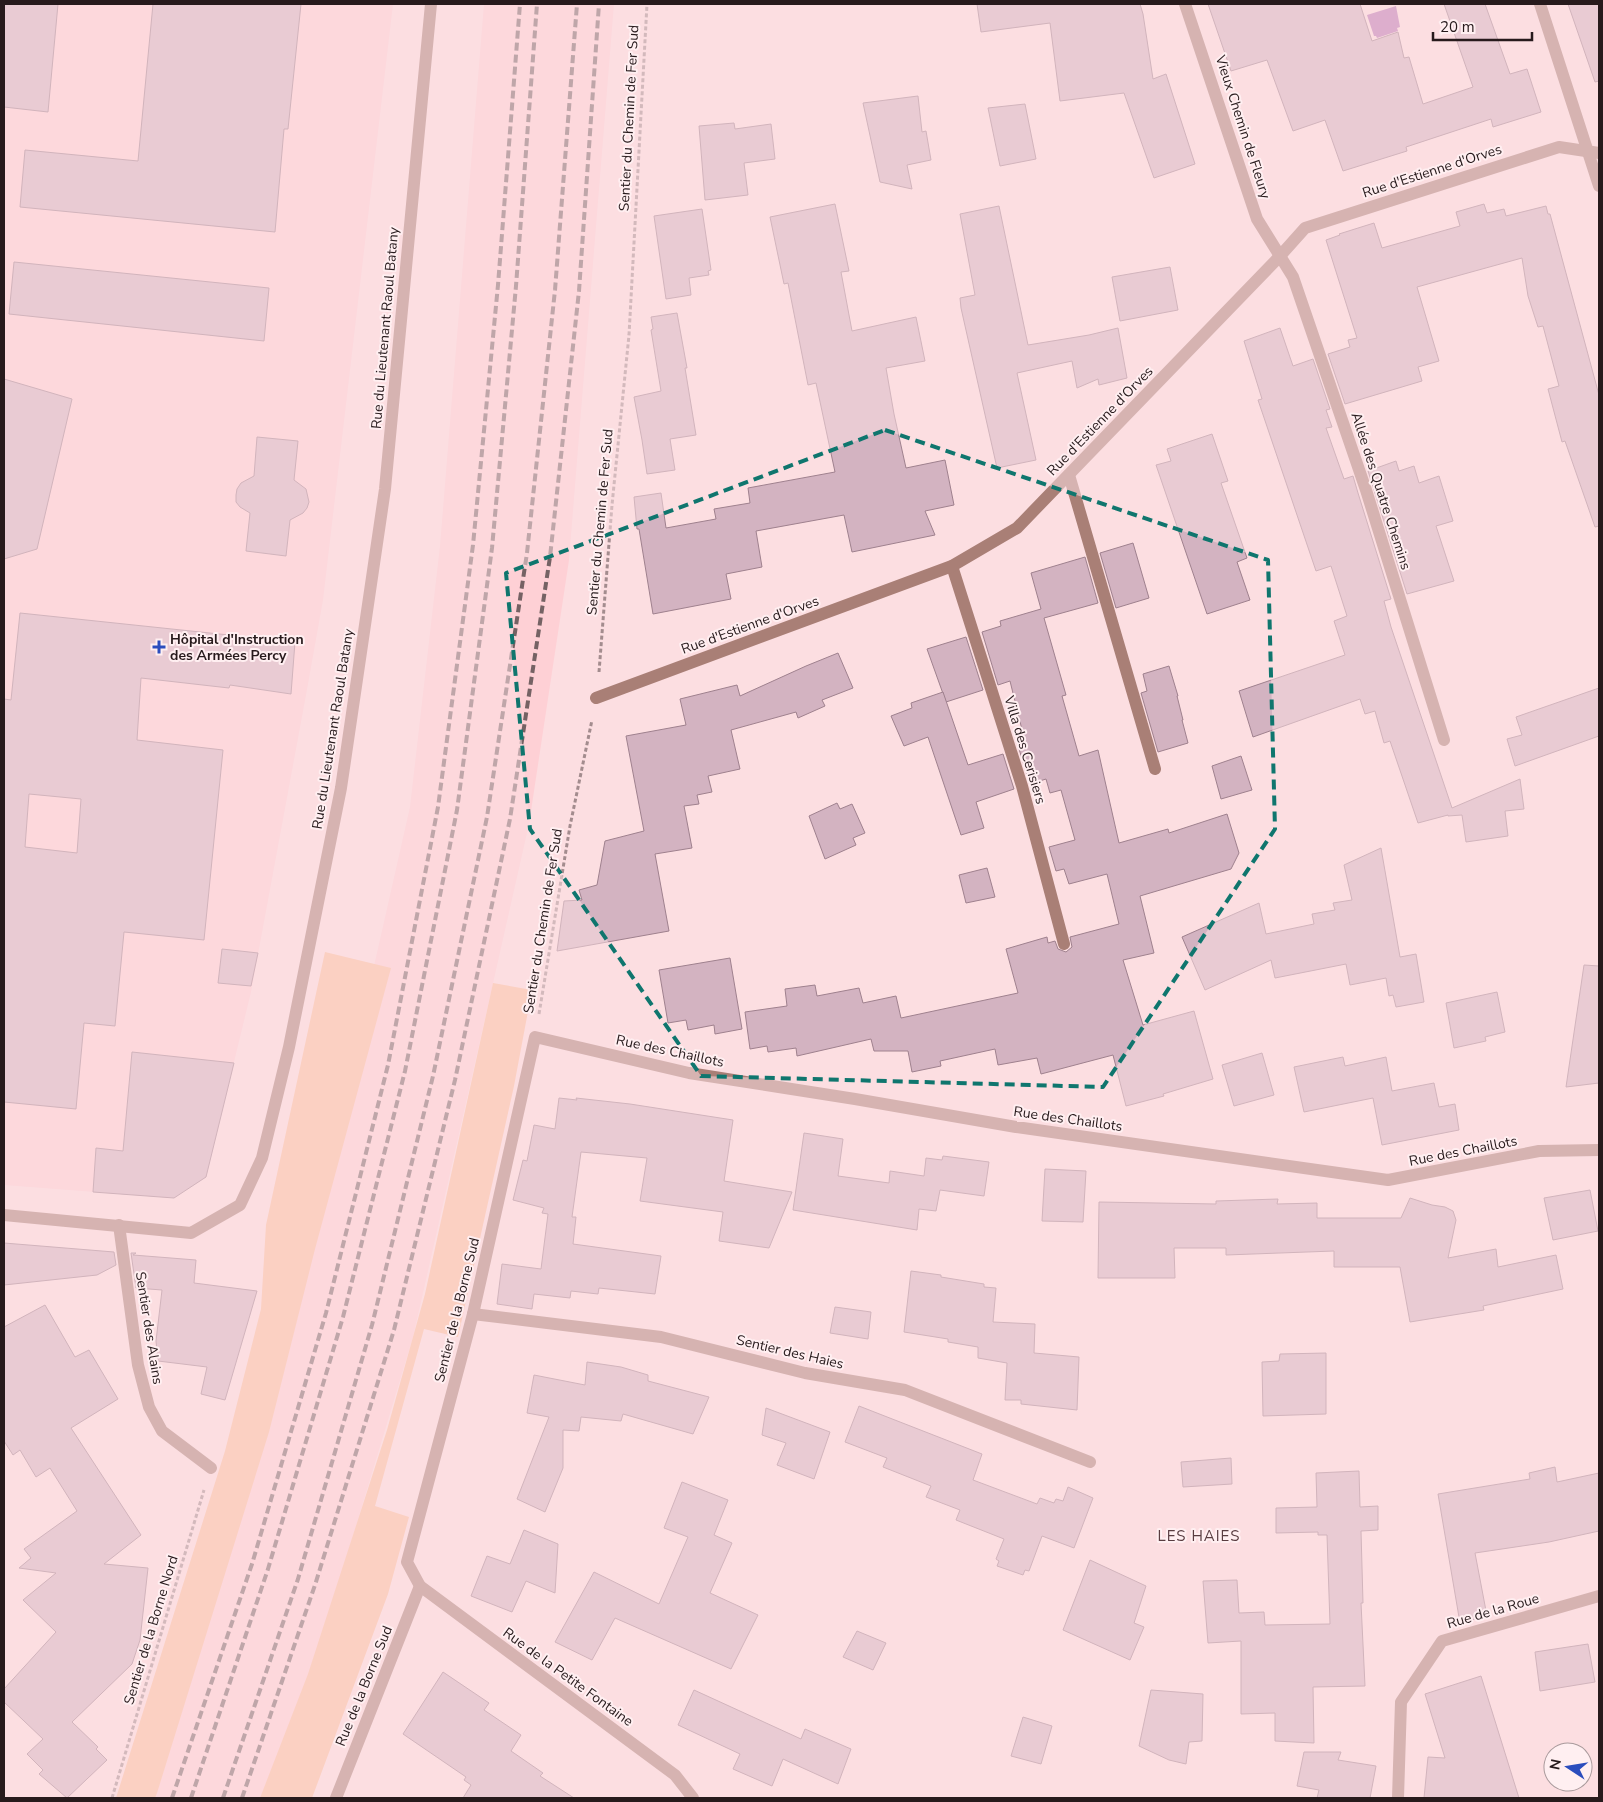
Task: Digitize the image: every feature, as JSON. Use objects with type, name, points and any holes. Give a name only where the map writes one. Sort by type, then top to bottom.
[{"type":"street","name":"Rue du Lieutenant Raoul Batany","points":[[4,1215],[191,1233],[240,1205],[262,1158],[289,1047],[341,788],[385,489],[431,4]]},
{"type":"street","name":"Vieux Chemin de Fleury","points":[[1185,4],[1257,219],[1280,256]]},
{"type":"street","points":[[1540,4],[1594,152],[1599,186]]},
{"type":"street","name":"Rue d'Estienne d'Orves","points":[[596,698],[952,566],[1017,528],[1305,228],[1559,147],[1594,152]]},
{"type":"street","name":"Allée des Quatre Chemins","points":[[1280,256],[1292,277],[1363,481],[1444,740]]},
{"type":"street","points":[[1069,474],[1155,769]]},
{"type":"street","name":"Villa des Cerisiers","points":[[952,566],[1022,786],[1064,944]]},
{"type":"street","name":"Rue des Chaillots","points":[[535,1037],[689,1073],[856,1098],[1026,1128],[1388,1180],[1539,1152],[1599,1150]]},
{"type":"street","name":"Sentier de la Borne Sud","points":[[420,1586],[407,1562],[473,1314],[535,1037]]},
{"type":"street","name":"Sentier des Alains","points":[[118,1225],[138,1365],[148,1407],[162,1430],[211,1468]]},
{"type":"street","name":"Sentier des Haies","points":[[473,1314],[660,1336],[805,1374],[905,1390],[1090,1462]]},
{"type":"street","name":"Rue de la Borne Sud","points":[[336,1798],[420,1586]]},
{"type":"street","name":"Rue de la Petite Fontaine","points":[[420,1586],[675,1775],[693,1798]]},
{"type":"street","name":"Rue de la Roue","points":[[1398,1798],[1401,1702],[1442,1641],[1599,1596]]},
{"type":"path","name":"Sentier du Chemin de Fer Sud","points":[[535,1037],[570,826],[596,698],[611,515],[629,335],[647,4]]},
{"type":"path","name":"Sentier de la Borne Nord","points":[[112,1798],[211,1468]]},
{"type":"highlighted area","points":[[885,430],[1268,560],[1275,829],[1103,1087],[701,1076],[530,829],[506,573]]},
{"type":"shaded area","name":"Hôpital d'Instruction des Armées Percy","points":[[4,4],[393,4],[323,600],[306,695],[251,992],[206,1177],[173,1198],[4,1185]]},
{"type":"shaded area","points":[[484,4],[614,4],[569,560],[529,824],[413,1337],[280,1778],[272,1798],[147,1798],[298,1302],[410,807],[440,546]]},
{"type":"shaded area","points":[[1396,6],[1400,27],[1397,28],[1398,31],[1377,38],[1374,36],[1367,15]]},
{"type":"shaded area","points":[[325,952],[391,968],[315,1249],[269,1432],[157,1793],[155,1798],[116,1798],[225,1451],[261,1309],[266,1225]]},
{"type":"shaded area","points":[[493,983],[532,990],[514,1086],[458,1337],[424,1329],[375,1506],[409,1517],[388,1594],[312,1798],[260,1798],[308,1674],[387,1430],[425,1294]]},
{"type":"building","points":[[4,4],[58,4],[48,112],[4,107]]},
{"type":"building","points":[[153,4],[301,4],[288,129],[284,129],[275,232],[20,207],[25,150],[138,161]]},
{"type":"building","points":[[977,4],[1140,4],[1153,79],[1166,74],[1195,164],[1154,178],[1124,93],[1060,101],[1050,23],[981,32]]},
{"type":"building","points":[[1208,4],[1360,4],[1372,41],[1398,32],[1404,58],[1409,57],[1423,104],[1473,87],[1444,4],[1485,4],[1510,74],[1527,69],[1541,112],[1493,127],[1491,119],[1406,147],[1407,151],[1343,171],[1325,120],[1293,131],[1267,60],[1231,71]]},
{"type":"building","points":[[1568,4],[1599,4],[1599,81],[1595,82]]},
{"type":"building","points":[[918,96],[922,132],[926,131],[931,160],[907,165],[912,189],[880,182],[863,103]]},
{"type":"building","points":[[1025,104],[1036,159],[1000,166],[988,108]]},
{"type":"building","points":[[734,123],[735,129],[771,124],[775,159],[744,163],[748,195],[705,200],[699,126]]},
{"type":"building","points":[[835,204],[849,271],[841,272],[852,331],[916,317],[925,361],[886,368],[894,414],[906,468],[945,460],[954,505],[925,511],[935,535],[852,552],[844,515],[756,531],[762,567],[726,574],[731,599],[653,614],[639,529],[637,529],[634,497],[661,493],[666,528],[716,519],[714,509],[750,503],[748,488],[835,472],[816,383],[808,385],[788,283],[784,284],[770,217]]},
{"type":"building","points":[[1484,204],[1487,213],[1504,209],[1506,216],[1546,206],[1548,214],[1550,214],[1599,395],[1599,526],[1595,527],[1565,441],[1562,442],[1548,389],[1559,386],[1543,326],[1538,327],[1528,296],[1522,258],[1417,287],[1439,361],[1418,367],[1422,381],[1345,404],[1328,354],[1350,347],[1348,340],[1357,338],[1326,240],[1374,223],[1382,248],[1460,226],[1456,212]]},
{"type":"building","points":[[999,206],[1028,345],[1118,328],[1127,378],[1099,385],[1098,379],[1077,388],[1072,361],[1017,373],[1036,460],[997,468],[961,308],[960,298],[975,295],[960,214]]},
{"type":"building","points":[[702,209],[711,270],[708,271],[709,275],[689,278],[691,295],[666,299],[654,216]]},
{"type":"building","points":[[14,262],[269,288],[264,341],[9,314]]},
{"type":"building","points":[[1170,267],[1178,310],[1120,321],[1112,277]]},
{"type":"building","points":[[677,313],[696,435],[670,439],[675,470],[647,474],[634,397],[661,391],[651,330],[653,329],[651,317]]},
{"type":"building","points":[[1280,328],[1293,366],[1313,359],[1330,409],[1326,410],[1332,427],[1326,428],[1344,479],[1353,476],[1391,599],[1384,601],[1391,627],[1452,808],[1520,779],[1524,809],[1505,811],[1508,836],[1466,842],[1462,815],[1448,815],[1418,823],[1390,741],[1384,743],[1375,711],[1365,714],[1360,699],[1253,737],[1239,691],[1345,655],[1334,621],[1347,616],[1331,566],[1316,571],[1258,400],[1262,399],[1244,341]]},
{"type":"building","points":[[4,379],[72,399],[37,549],[4,559]]},
{"type":"building","points":[[1212,434],[1228,481],[1221,483],[1247,558],[1237,562],[1250,600],[1207,614],[1156,465],[1171,461],[1167,449]]},
{"type":"building","points":[[257,437],[298,441],[294,480],[306,489],[309,502],[303,513],[290,520],[286,556],[246,551],[250,513],[236,502],[236,495],[241,483],[254,476]]},
{"type":"building","points":[[1396,461],[1399,471],[1414,466],[1419,483],[1439,476],[1453,521],[1436,526],[1454,581],[1407,594],[1368,471]]},
{"type":"building","points":[[1133,543],[1149,598],[1116,608],[1100,553]]},
{"type":"building","points":[[1085,557],[1098,603],[1044,618],[1066,695],[1062,696],[1079,756],[1098,750],[1119,843],[1168,829],[1169,833],[1227,814],[1239,853],[1231,869],[1140,896],[1154,953],[1123,960],[1143,1025],[1194,1011],[1213,1079],[1163,1094],[1164,1096],[1126,1106],[1113,1055],[1041,1074],[1037,1058],[998,1065],[995,1049],[940,1061],[941,1066],[912,1072],[908,1051],[874,1051],[871,1039],[797,1056],[796,1048],[768,1052],[767,1046],[750,1049],[745,1012],[787,1006],[785,989],[815,985],[817,996],[859,988],[863,1003],[896,996],[901,1018],[1018,993],[1006,949],[1047,937],[1048,943],[1055,941],[1058,949],[1066,952],[1072,947],[1070,937],[1119,924],[1107,874],[1069,884],[1064,869],[1056,871],[1049,847],[1075,840],[1061,790],[1050,793],[1046,779],[1030,784],[1019,749],[1026,746],[1010,681],[998,685],[982,632],[1001,626],[1000,621],[1041,609],[1031,573]]},
{"type":"building","points":[[20,613],[295,642],[291,694],[230,685],[229,688],[141,678],[137,740],[223,750],[204,940],[124,932],[115,1026],[84,1023],[76,1109],[4,1102],[4,699],[11,700]],"holes":[[[29,794],[81,799],[77,853],[25,847]]]},
{"type":"building","points":[[966,637],[983,690],[946,702],[927,649]]},
{"type":"building","points":[[838,653],[853,688],[822,700],[825,706],[798,718],[796,712],[731,730],[740,769],[708,776],[712,792],[697,795],[699,804],[684,806],[692,848],[655,854],[669,931],[557,951],[564,901],[582,900],[579,890],[597,885],[605,841],[644,831],[626,736],[686,725],[680,699],[737,685],[740,696]]},
{"type":"building","points":[[1169,666],[1178,696],[1188,743],[1158,752],[1141,693],[1147,691],[1143,674]]},
{"type":"building","points":[[1599,688],[1599,736],[1515,766],[1507,739],[1522,735],[1516,717]]},
{"type":"building","points":[[943,692],[968,765],[1003,754],[1014,789],[976,802],[984,828],[961,835],[928,737],[904,746],[891,716],[912,708],[911,703]]},
{"type":"building","points":[[1241,756],[1252,790],[1221,799],[1212,766]]},
{"type":"building","points":[[837,803],[840,809],[852,804],[865,833],[853,838],[856,845],[825,859],[809,816]]},
{"type":"building","points":[[1381,848],[1400,957],[1416,954],[1424,1002],[1396,1007],[1393,995],[1389,996],[1386,978],[1350,985],[1346,964],[1275,978],[1271,960],[1205,990],[1182,937],[1259,903],[1266,934],[1314,924],[1312,914],[1335,910],[1333,903],[1352,900],[1344,865]]},
{"type":"building","points":[[987,868],[995,897],[966,903],[959,875]]},
{"type":"building","points":[[222,949],[258,953],[251,986],[218,983]]},
{"type":"building","points":[[730,958],[742,1029],[715,1034],[714,1025],[688,1030],[686,1020],[668,1023],[659,970]]},
{"type":"building","points":[[1584,965],[1599,966],[1599,1083],[1566,1087]]},
{"type":"building","points":[[1497,992],[1505,1032],[1485,1037],[1486,1041],[1454,1048],[1446,1003]]},
{"type":"building","points":[[132,1052],[234,1063],[206,1177],[174,1198],[93,1192],[96,1148],[123,1151]]},
{"type":"building","points":[[1262,1053],[1274,1095],[1234,1106],[1222,1065]]},
{"type":"building","points":[[1343,1057],[1345,1066],[1386,1057],[1392,1091],[1434,1083],[1439,1107],[1455,1104],[1459,1130],[1382,1145],[1373,1098],[1304,1112],[1294,1067]]},
{"type":"building","points":[[559,1098],[630,1104],[733,1120],[724,1181],[792,1192],[769,1248],[719,1241],[723,1212],[640,1201],[647,1158],[581,1152],[572,1217],[576,1217],[573,1244],[661,1256],[655,1294],[599,1288],[598,1294],[571,1291],[570,1298],[534,1294],[532,1309],[497,1304],[502,1264],[541,1269],[548,1214],[542,1213],[544,1208],[513,1200],[523,1160],[527,1161],[534,1125],[555,1129]]},
{"type":"building","points":[[804,1133],[843,1139],[838,1176],[889,1183],[890,1171],[924,1176],[926,1158],[942,1160],[943,1156],[989,1162],[984,1196],[940,1190],[936,1211],[919,1209],[917,1230],[793,1210]]},
{"type":"building","points":[[1045,1169],[1086,1171],[1083,1222],[1042,1221]]},
{"type":"building","points":[[1590,1190],[1598,1231],[1553,1240],[1544,1198]]},
{"type":"building","points":[[1410,1198],[1445,1207],[1453,1211],[1456,1220],[1448,1258],[1496,1249],[1498,1267],[1556,1255],[1563,1289],[1483,1306],[1484,1310],[1410,1322],[1400,1267],[1334,1267],[1334,1251],[1226,1255],[1226,1248],[1174,1248],[1175,1278],[1098,1278],[1099,1202],[1216,1204],[1216,1201],[1278,1199],[1277,1204],[1317,1203],[1317,1218],[1401,1218]]},
{"type":"building","points":[[4,1243],[114,1252],[116,1265],[97,1275],[4,1285]]},
{"type":"building","points":[[131,1253],[136,1253],[133,1255],[196,1260],[194,1283],[257,1291],[225,1400],[201,1394],[207,1367],[158,1361],[156,1341],[162,1290],[136,1288]]},
{"type":"building","points":[[911,1271],[941,1275],[941,1277],[984,1284],[984,1287],[996,1288],[993,1322],[1035,1324],[1034,1353],[1079,1357],[1077,1410],[1021,1404],[1021,1400],[1005,1400],[1007,1363],[978,1358],[978,1347],[948,1342],[948,1339],[904,1332]]},
{"type":"building","points":[[45,1305],[75,1357],[89,1350],[118,1399],[71,1428],[141,1535],[104,1564],[148,1568],[140,1640],[132,1664],[72,1722],[98,1747],[96,1749],[107,1760],[67,1798],[39,1774],[43,1770],[27,1754],[43,1739],[4,1702],[4,1689],[56,1632],[23,1600],[56,1573],[19,1568],[31,1558],[24,1549],[77,1511],[50,1468],[36,1477],[20,1450],[13,1455],[4,1441],[4,1327]]},
{"type":"building","points":[[835,1307],[871,1312],[868,1339],[830,1333]]},
{"type":"building","points":[[1326,1353],[1326,1414],[1263,1416],[1262,1362],[1279,1361],[1280,1354]]},
{"type":"building","points":[[587,1362],[621,1367],[648,1375],[648,1381],[709,1397],[693,1434],[623,1414],[621,1421],[581,1417],[579,1431],[563,1430],[563,1468],[545,1512],[517,1499],[549,1417],[527,1413],[534,1375],[585,1385]]},
{"type":"building","points":[[859,1406],[982,1454],[973,1480],[1037,1504],[1040,1498],[1054,1503],[1056,1499],[1063,1501],[1068,1487],[1093,1498],[1074,1548],[1042,1536],[1029,1571],[1025,1570],[1023,1575],[997,1566],[999,1561],[996,1559],[1004,1539],[956,1520],[960,1510],[926,1497],[931,1486],[883,1467],[887,1458],[845,1442]]},
{"type":"building","points":[[766,1408],[830,1432],[814,1479],[777,1465],[786,1443],[762,1435]]},
{"type":"building","points":[[1231,1458],[1232,1484],[1183,1487],[1181,1462]]},
{"type":"building","points":[[1555,1467],[1557,1482],[1599,1473],[1599,1531],[1549,1542],[1475,1553],[1487,1616],[1460,1623],[1438,1494],[1530,1479],[1529,1473]]},
{"type":"building","points":[[1359,1471],[1360,1507],[1378,1506],[1378,1530],[1361,1531],[1363,1603],[1361,1603],[1365,1686],[1313,1687],[1314,1743],[1275,1741],[1275,1713],[1241,1714],[1241,1641],[1208,1643],[1203,1581],[1237,1580],[1239,1613],[1264,1612],[1265,1625],[1330,1624],[1327,1535],[1318,1535],[1318,1532],[1276,1533],[1276,1508],[1317,1507],[1316,1473]]},
{"type":"building","points":[[682,1482],[728,1500],[714,1535],[732,1543],[710,1593],[758,1615],[731,1669],[615,1618],[592,1660],[555,1642],[594,1572],[659,1604],[688,1537],[664,1528]]},
{"type":"building","points":[[524,1530],[558,1544],[555,1593],[526,1581],[512,1612],[471,1596],[487,1556],[510,1564]]},
{"type":"building","points":[[1090,1560],[1146,1586],[1134,1623],[1144,1627],[1130,1660],[1063,1630]]},
{"type":"building","points":[[857,1631],[886,1643],[873,1670],[843,1657]]},
{"type":"building","points":[[1588,1644],[1595,1682],[1540,1691],[1535,1652]]},
{"type":"building","points":[[443,1672],[489,1703],[484,1710],[521,1735],[511,1751],[543,1773],[540,1776],[574,1798],[463,1798],[471,1785],[464,1780],[466,1777],[403,1734]]},
{"type":"building","points":[[1481,1676],[1519,1798],[1424,1798],[1428,1757],[1445,1758],[1425,1694]]},
{"type":"building","points":[[694,1690],[801,1739],[805,1729],[851,1749],[838,1784],[783,1759],[772,1786],[733,1769],[740,1754],[678,1725]]},
{"type":"building","points":[[1151,1690],[1203,1694],[1202,1741],[1189,1742],[1186,1764],[1169,1760],[1139,1746]]},
{"type":"building","points":[[1023,1717],[1052,1726],[1041,1764],[1011,1756]]},
{"type":"building","points":[[1304,1752],[1341,1752],[1338,1760],[1376,1766],[1370,1798],[1317,1798],[1319,1790],[1297,1786]]},
{"type":"railway","points":[[172,1798],[252,1564],[326,1313],[388,1065],[438,807],[473,545],[498,285],[520,4]]},
{"type":"railway","points":[[191,1798],[268,1569],[343,1317],[405,1071],[457,810],[492,548],[516,286],[537,4]]},
{"type":"railway","points":[[223,1798],[298,1579],[372,1325],[433,1076],[487,817],[527,553],[555,290],[577,4]]},
{"type":"railway","points":[[242,1798],[315,1585],[394,1330],[455,1080],[510,819],[550,557],[579,291],[599,4]]},
{"type":"place","name":"Hôpital d'Instruction des Armées Percy","points":[[159,647]]},
{"type":"district","name":"LES HAIES","points":[[1199,1536]]}]
